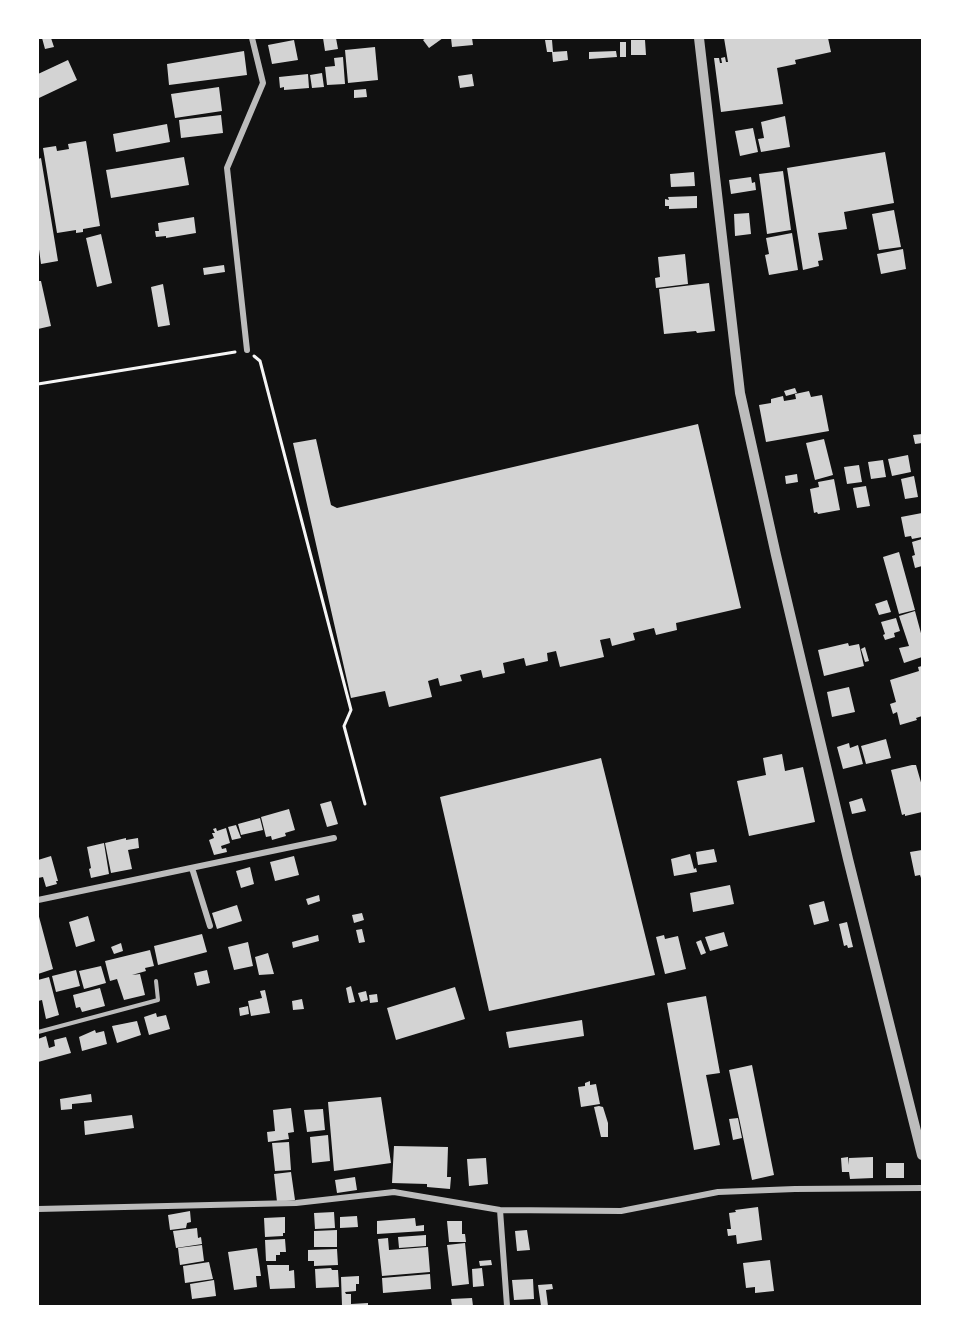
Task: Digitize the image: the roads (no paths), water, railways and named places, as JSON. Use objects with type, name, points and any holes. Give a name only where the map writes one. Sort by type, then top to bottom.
[{"type":"street","points":[[247,350],[227,168],[263,83],[252,38]]},
{"type":"street","points":[[699,38],[740,393],[778,566],[837,814],[922,1155]]},
{"type":"street","points":[[38,900],[334,838]]},
{"type":"street","points":[[192,868],[210,926]]},
{"type":"street","points":[[38,1209],[296,1203],[394,1192],[500,1210],[621,1211],[718,1192],[922,1188]]},
{"type":"street","points":[[500,1210],[507,1306]]},
{"type":"lane","points":[[38,1032],[158,1000],[156,981]]}]
